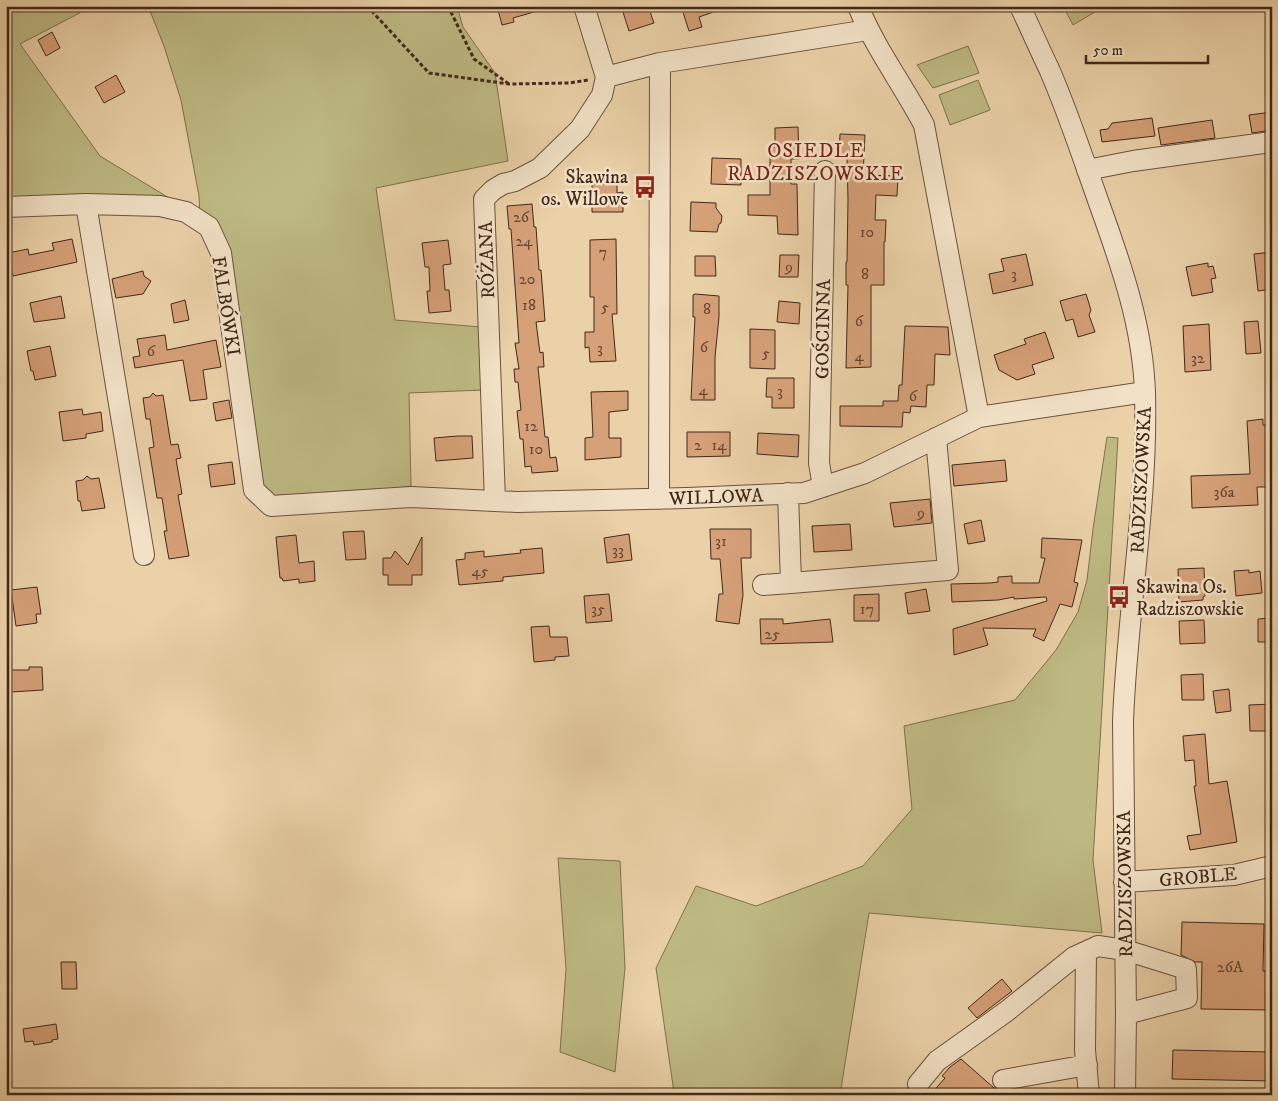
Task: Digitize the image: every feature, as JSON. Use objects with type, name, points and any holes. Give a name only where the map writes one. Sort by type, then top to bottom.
[{"type":"street","points":[[858,6],[868,30],[924,125],[979,417]]},
{"type":"street","name":"RADZISZOWSKA","points":[[1020,6],[1050,72],[1088,170],[1129,291],[1143,366],[1145,434],[1139,533],[1124,679],[1125,1095]]},
{"type":"street","points":[[584,8],[606,77],[660,63],[868,30]]},
{"type":"street","points":[[659,499],[660,63]]},
{"type":"street","name":"RÓŻANA","points":[[495,501],[484,199],[503,184],[515,181],[540,168],[580,129],[602,95],[606,77]]},
{"type":"street","points":[[1088,170],[1133,160],[1272,142]]},
{"type":"street","name":"GOŚCINNA","points":[[823,487],[819,462],[825,171]]},
{"type":"street","points":[[86,204],[144,555]]},
{"type":"street","name":"FALBÓWKI","points":[[6,207],[86,204],[160,206],[186,212],[209,227],[221,253],[254,490],[271,506]]},
{"type":"street","name":"WILLOWA","points":[[271,506],[411,497],[495,501],[659,499],[804,493],[866,473],[979,417],[1145,392]]},
{"type":"street","points":[[763,585],[948,570],[936,438]]},
{"type":"street","points":[[788,493],[791,583]]},
{"type":"street","name":"GROBLE","points":[[1124,882],[1234,875],[1272,866]]},
{"type":"street","points":[[918,1084],[937,1061],[1007,1011],[1074,957],[1098,946],[1125,950],[1186,969],[1187,998],[1126,1014]]},
{"type":"street","points":[[1086,952],[1086,1065],[1089,1095]]},
{"type":"street","points":[[1002,1080],[1086,1065]]},
{"type":"path","points":[[367,6],[429,73],[509,84],[570,83],[606,77]]},
{"type":"path","points":[[448,6],[474,59],[509,84]]},
{"type":"shaded area","points":[[6,6],[93,6],[20,44],[100,156],[179,204],[6,201]]},
{"type":"shaded area","points":[[148,6],[457,6],[463,27],[495,73],[508,161],[376,188],[395,320],[481,327],[483,390],[409,393],[411,486],[384,490],[273,498],[266,492],[258,476],[243,360],[200,217],[199,196],[181,100],[164,46]]},
{"type":"shaded area","points":[[1063,6],[1105,6],[1073,25]]},
{"type":"shaded area","points":[[968,46],[979,73],[933,88],[917,65]]},
{"type":"shaded area","points":[[978,80],[990,110],[950,125],[939,95]]},
{"type":"shaded area","points":[[1107,437],[1118,438],[1093,860],[1102,933],[869,913],[840,1095],[677,1095],[674,1093],[656,968],[696,886],[756,906],[863,866],[912,809],[904,726],[1015,700],[1056,650],[1078,612],[1087,580]]},
{"type":"shaded area","points":[[558,858],[620,861],[625,968],[615,1072],[560,1052],[566,969]]},
{"type":"building","points":[[497,6],[541,6],[541,10],[513,18],[514,22],[502,25]]},
{"type":"building","points":[[621,6],[648,6],[654,23],[629,31]]},
{"type":"building","points":[[681,6],[722,6],[722,9],[699,17],[702,27],[689,31]]},
{"type":"building","points":[[52,32],[60,48],[46,56],[38,40]]},
{"type":"building","points":[[116,75],[125,92],[104,103],[95,87]]},
{"type":"building","points":[[1272,112],[1272,130],[1252,133],[1249,115]]},
{"type":"building","points":[[1152,118],[1155,136],[1102,142],[1100,130],[1108,129],[1112,123]]},
{"type":"building","points":[[1212,120],[1215,138],[1161,145],[1158,128]]},
{"type":"building","points":[[798,127],[799,159],[791,159],[791,184],[797,184],[798,235],[778,234],[777,216],[748,215],[748,195],[770,195],[770,157],[772,158],[771,147],[775,147],[775,128]]},
{"type":"building","points":[[840,134],[865,135],[863,175],[898,176],[897,196],[876,195],[875,220],[886,220],[884,285],[871,285],[871,367],[846,368],[848,285],[846,285],[847,158],[839,158]]},
{"type":"building","points":[[712,158],[741,159],[741,185],[711,184]]},
{"type":"building","points":[[592,184],[617,184],[617,193],[623,192],[623,212],[592,212]]},
{"type":"building","points":[[691,202],[716,203],[716,208],[722,216],[717,232],[690,231]]},
{"type":"building","points":[[532,204],[534,227],[536,227],[539,270],[541,270],[545,321],[536,322],[540,353],[543,352],[544,367],[538,367],[545,437],[548,437],[550,458],[556,457],[558,471],[532,473],[531,466],[525,467],[523,439],[520,439],[517,411],[521,410],[518,382],[515,382],[514,369],[519,369],[515,343],[519,343],[511,229],[509,229],[507,206]]},
{"type":"building","points":[[72,239],[77,262],[13,276],[8,253],[28,249],[29,255],[54,250],[52,243]]},
{"type":"building","points":[[616,239],[617,314],[612,314],[616,361],[590,362],[589,347],[585,348],[585,332],[594,332],[594,297],[590,297],[590,240]]},
{"type":"building","points":[[448,240],[451,264],[443,265],[445,290],[449,290],[451,311],[429,313],[427,291],[430,291],[429,267],[425,267],[422,243]]},
{"type":"building","points":[[1272,252],[1272,289],[1258,291],[1254,254]]},
{"type":"building","points":[[1026,254],[1033,285],[993,294],[989,274],[1004,271],[1001,259]]},
{"type":"building","points":[[780,255],[799,255],[798,277],[779,277]]},
{"type":"building","points":[[695,256],[715,256],[716,276],[695,276]]},
{"type":"building","points":[[1208,263],[1208,267],[1213,266],[1216,278],[1211,279],[1213,292],[1192,296],[1186,267]]},
{"type":"building","points":[[143,271],[144,276],[151,281],[143,294],[116,298],[112,279]]},
{"type":"building","points":[[1086,294],[1091,310],[1089,315],[1095,332],[1078,337],[1073,319],[1066,321],[1060,301]]},
{"type":"building","points":[[693,295],[719,296],[715,357],[715,400],[691,400],[695,317],[693,317]]},
{"type":"building","points":[[61,296],[65,318],[34,322],[30,303]]},
{"type":"building","points":[[185,300],[189,320],[174,323],[171,304]]},
{"type":"building","points":[[779,301],[800,303],[799,324],[777,322]]},
{"type":"building","points":[[1258,321],[1261,353],[1246,354],[1244,322]]},
{"type":"building","points":[[1209,324],[1211,370],[1185,372],[1183,326]]},
{"type":"building","points":[[905,326],[948,327],[950,355],[935,354],[934,385],[927,385],[926,407],[911,406],[910,413],[903,412],[902,427],[840,426],[840,406],[883,406],[883,401],[898,401],[899,385],[902,385]]},
{"type":"building","points":[[750,329],[775,330],[775,369],[750,368]]},
{"type":"building","points":[[1045,332],[1054,358],[1032,365],[1035,374],[1017,380],[999,370],[994,355],[1026,344],[1024,339]]},
{"type":"building","points":[[165,335],[167,350],[216,340],[221,367],[203,370],[207,399],[190,401],[183,360],[135,368],[133,357],[140,356],[137,339]]},
{"type":"building","points":[[50,346],[56,376],[35,380],[27,351]]},
{"type":"building","points":[[767,378],[794,378],[794,408],[772,408],[772,397],[766,397]]},
{"type":"building","points":[[628,391],[628,410],[609,412],[609,438],[621,438],[621,457],[585,460],[585,438],[593,437],[591,392]]},
{"type":"building","points":[[153,393],[156,396],[163,395],[171,445],[178,444],[181,458],[176,459],[182,494],[178,495],[189,556],[169,559],[164,531],[167,531],[162,498],[157,498],[149,448],[154,447],[150,419],[146,419],[143,398],[150,397]]},
{"type":"building","points":[[229,400],[232,418],[216,421],[213,403]]},
{"type":"building","points":[[82,409],[83,415],[101,412],[103,431],[86,434],[86,438],[63,441],[59,412]]},
{"type":"building","points":[[1263,419],[1263,425],[1272,425],[1272,439],[1270,439],[1272,487],[1257,487],[1258,505],[1192,508],[1191,476],[1250,474],[1247,421]]},
{"type":"building","points":[[687,432],[730,432],[730,456],[687,457]]},
{"type":"building","points":[[758,433],[799,435],[798,457],[757,454]]},
{"type":"building","points":[[472,436],[473,458],[436,461],[434,438]]},
{"type":"building","points":[[1005,460],[1007,481],[954,486],[952,465]]},
{"type":"building","points":[[232,462],[235,484],[211,487],[208,465]]},
{"type":"building","points":[[87,476],[91,479],[99,478],[105,508],[82,511],[80,501],[78,501],[76,481],[83,480]]},
{"type":"building","points":[[930,499],[932,523],[894,527],[890,503]]},
{"type":"building","points":[[981,520],[985,541],[968,544],[964,524]]},
{"type":"building","points":[[850,524],[852,550],[814,552],[812,526]]},
{"type":"building","points":[[710,529],[751,529],[751,558],[741,558],[743,595],[739,624],[716,621],[719,594],[723,594],[720,559],[711,559]]},
{"type":"building","points":[[364,531],[366,559],[346,560],[343,532]]},
{"type":"building","points":[[629,534],[632,560],[607,563],[604,538]]},
{"type":"building","points":[[296,535],[299,563],[314,561],[315,581],[299,583],[299,579],[283,581],[280,578],[276,537]]},
{"type":"building","points":[[422,537],[422,575],[412,575],[412,585],[388,585],[388,575],[383,575],[383,558],[391,558],[395,551],[408,565]]},
{"type":"building","points":[[1042,538],[1082,540],[1074,582],[1078,583],[1072,607],[1060,604],[1044,641],[1033,636],[1036,629],[983,628],[988,645],[954,655],[953,629],[1047,601],[1046,597],[1014,599],[1014,597],[998,600],[952,602],[951,584],[998,582],[998,577],[1012,576],[1012,583],[1039,583],[1045,558],[1041,558]]},
{"type":"building","points":[[542,548],[544,573],[503,577],[503,581],[459,585],[456,560],[465,559],[465,553],[484,551],[484,557],[521,553],[520,550]]},
{"type":"building","points":[[1204,568],[1205,596],[1203,600],[1179,602],[1178,569]]},
{"type":"building","points":[[1249,570],[1249,573],[1260,571],[1262,593],[1236,596],[1234,571]]},
{"type":"building","points":[[37,587],[41,614],[36,614],[37,623],[16,626],[11,590]]},
{"type":"building","points":[[926,589],[930,611],[908,614],[905,593]]},
{"type":"building","points":[[609,594],[612,621],[586,623],[584,596]]},
{"type":"building","points":[[879,594],[879,621],[854,621],[854,595]]},
{"type":"building","points":[[1272,618],[1272,642],[1258,642],[1258,619]]},
{"type":"building","points":[[760,619],[783,619],[783,624],[830,619],[833,642],[761,644]]},
{"type":"building","points":[[1204,620],[1205,643],[1180,644],[1179,621]]},
{"type":"building","points":[[549,626],[550,637],[567,637],[569,656],[555,657],[555,660],[534,662],[531,627]]},
{"type":"building","points":[[29,667],[42,667],[43,690],[11,692],[10,670],[29,670]]},
{"type":"building","points":[[1203,674],[1204,700],[1182,700],[1181,675]]},
{"type":"building","points":[[1229,689],[1231,711],[1216,713],[1213,691]]},
{"type":"building","points":[[1272,704],[1272,731],[1250,731],[1249,705]]},
{"type":"building","points":[[1205,734],[1209,784],[1227,781],[1237,842],[1190,850],[1187,836],[1201,834],[1194,786],[1196,786],[1194,760],[1185,761],[1183,736]]},
{"type":"building","points":[[1182,922],[1264,924],[1263,971],[1272,971],[1272,1010],[1201,1009],[1202,962],[1195,962],[1181,955]]},
{"type":"building","points":[[61,962],[76,962],[77,989],[62,989]]},
{"type":"building","points":[[1002,979],[1012,991],[977,1018],[968,1008]]},
{"type":"building","points":[[56,1024],[58,1039],[34,1045],[33,1041],[25,1042],[23,1029]]},
{"type":"building","points":[[1173,1050],[1272,1052],[1272,1081],[1172,1079]]},
{"type":"building","points":[[961,1059],[1003,1095],[930,1095],[945,1078],[942,1076]]},
{"type":"place","name":"Skawina os. Willowe","points":[[645,187]]},
{"type":"place","name":"Skawina Os. Radziszowskie","points":[[1119,597]]},
{"type":"district","name":"OSIEDLE RADZISZOWSKIE","points":[[816,162]]}]
